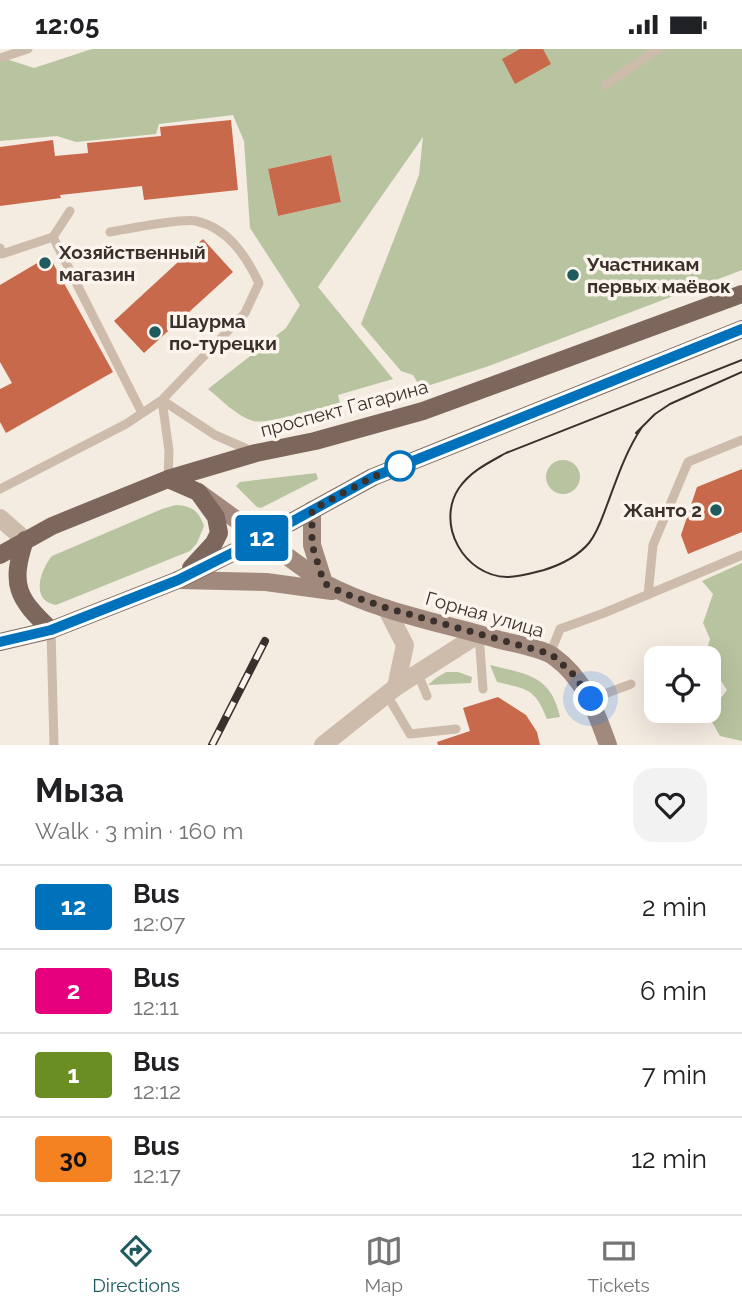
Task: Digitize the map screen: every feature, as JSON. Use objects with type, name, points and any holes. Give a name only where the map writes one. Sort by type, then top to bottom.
[{"type":"main road","name":"проспект Гагарина","points":[[0,555],[52,526],[168,479],[256,453],[326,438],[423,411],[742,294]]},
{"type":"main road","points":[[0,642],[51,630],[178,580],[373,477],[742,329]]},
{"type":"main road","points":[[168,479],[198,492],[216,517],[219,533],[206,554],[178,580]]},
{"type":"main road","name":"Горная улица","points":[[198,492],[324,583],[343,593],[551,654],[572,673],[591,699],[608,745]]},
{"type":"main road","points":[[312,510],[312,545],[324,583]]},
{"type":"main road","points":[[25,540],[17,563],[17,585],[28,609],[51,630]]},
{"type":"main road","name":"Горная улица","points":[[178,580],[265,582],[343,593]]},
{"type":"street","points":[[0,518],[25,540]]},
{"type":"street","points":[[387,608],[405,645],[391,691]]},
{"type":"street","points":[[323,745],[391,691],[479,634]]},
{"type":"lane","points":[[0,58],[28,49]]},
{"type":"lane","points":[[605,85],[658,49]]},
{"type":"lane","points":[[0,248],[2,254],[53,237],[70,211]]},
{"type":"lane","points":[[0,489],[126,424],[162,400],[245,313],[259,283],[246,257],[219,230],[194,221],[110,232]]},
{"type":"lane","points":[[53,237],[142,413]]},
{"type":"lane","points":[[162,400],[215,435],[256,453]]},
{"type":"lane","points":[[162,400],[169,451],[168,479]]},
{"type":"lane","points":[[648,595],[653,545],[688,462],[742,440]]},
{"type":"lane","points":[[551,654],[560,629],[742,555]]},
{"type":"lane","points":[[51,630],[54,745]]},
{"type":"lane","points":[[479,634],[483,689]]},
{"type":"lane","points":[[418,674],[427,696]]},
{"type":"lane","points":[[591,699],[631,684]]},
{"type":"lane","points":[[391,691],[410,734],[456,729]]},
{"type":"green space","points":[[92,49],[742,49],[742,270],[486,367],[421,388],[413,375],[401,371],[361,324],[419,175],[423,137],[318,287],[393,379],[338,395],[340,403],[281,418],[253,421],[235,411],[208,389],[286,328],[300,305],[250,228],[244,141],[233,115],[159,124],[156,134],[76,142],[57,136],[0,141],[0,57],[34,68]],"holes":[[[330,155],[341,202],[278,216],[268,169]]]},
{"type":"green space","points":[[563,460],[575,465],[580,477],[575,489],[563,494],[551,489],[546,477],[551,465]]},
{"type":"green space","points":[[316,473],[318,479],[261,508],[236,486],[240,482]]},
{"type":"green space","points":[[176,505],[194,510],[204,526],[197,543],[190,551],[56,605],[43,598],[40,591],[41,577],[52,556]]},
{"type":"green space","points":[[742,563],[742,741],[720,736],[713,723],[721,723],[721,698],[727,690],[721,681],[721,646],[708,646],[710,639],[703,623],[713,594],[702,581]]},
{"type":"green space","points":[[490,665],[526,674],[543,684],[556,703],[560,717],[547,719],[538,701],[529,691],[497,682]]},
{"type":"green space","points":[[446,672],[458,672],[472,677],[471,683],[428,685]]},
{"type":"building","points":[[520,49],[543,49],[551,64],[515,84],[502,59]]},
{"type":"building","points":[[231,120],[238,190],[144,200],[142,186],[60,195],[61,198],[0,206],[0,147],[53,140],[55,156],[88,153],[87,143],[161,136],[160,127]]},
{"type":"building","points":[[331,155],[341,202],[278,216],[268,169]]},
{"type":"building","points":[[203,239],[233,272],[144,353],[114,321]]},
{"type":"building","points":[[49,256],[113,372],[6,433],[0,422],[0,389],[12,383],[0,362],[0,285]]},
{"type":"building","name":"Жанто 2","points":[[742,469],[742,532],[688,554],[681,535],[697,487]]},
{"type":"building","points":[[498,697],[526,715],[537,732],[540,745],[438,745],[437,742],[470,731],[463,708]]},
{"type":"tram line","points":[[642,427],[618,475],[595,534],[585,548],[574,556],[544,570],[507,577],[478,568],[458,546],[452,532],[452,502],[459,488],[480,468],[506,453],[742,360]]},
{"type":"tram line","points":[[636,433],[655,414],[670,404],[742,372]]},
{"type":"railway","points":[[212,745],[265,641]]},
{"type":"bus line","name":"12","points":[[0,642],[51,630],[178,580],[373,477],[742,329]]},
{"type":"place","name":"Хозяйственный магазин","points":[[45,263]]},
{"type":"place","name":"Участникам первых маёвок","points":[[573,275]]},
{"type":"place","name":"Шаурма по-турецки","points":[[155,332]]},
{"type":"place","name":"Жанто 2","points":[[716,510]]},
{"type":"route","points":[[400,466],[373,477],[312,510],[312,545],[324,583],[343,593],[387,608],[551,654],[572,673],[591,699]]}]
